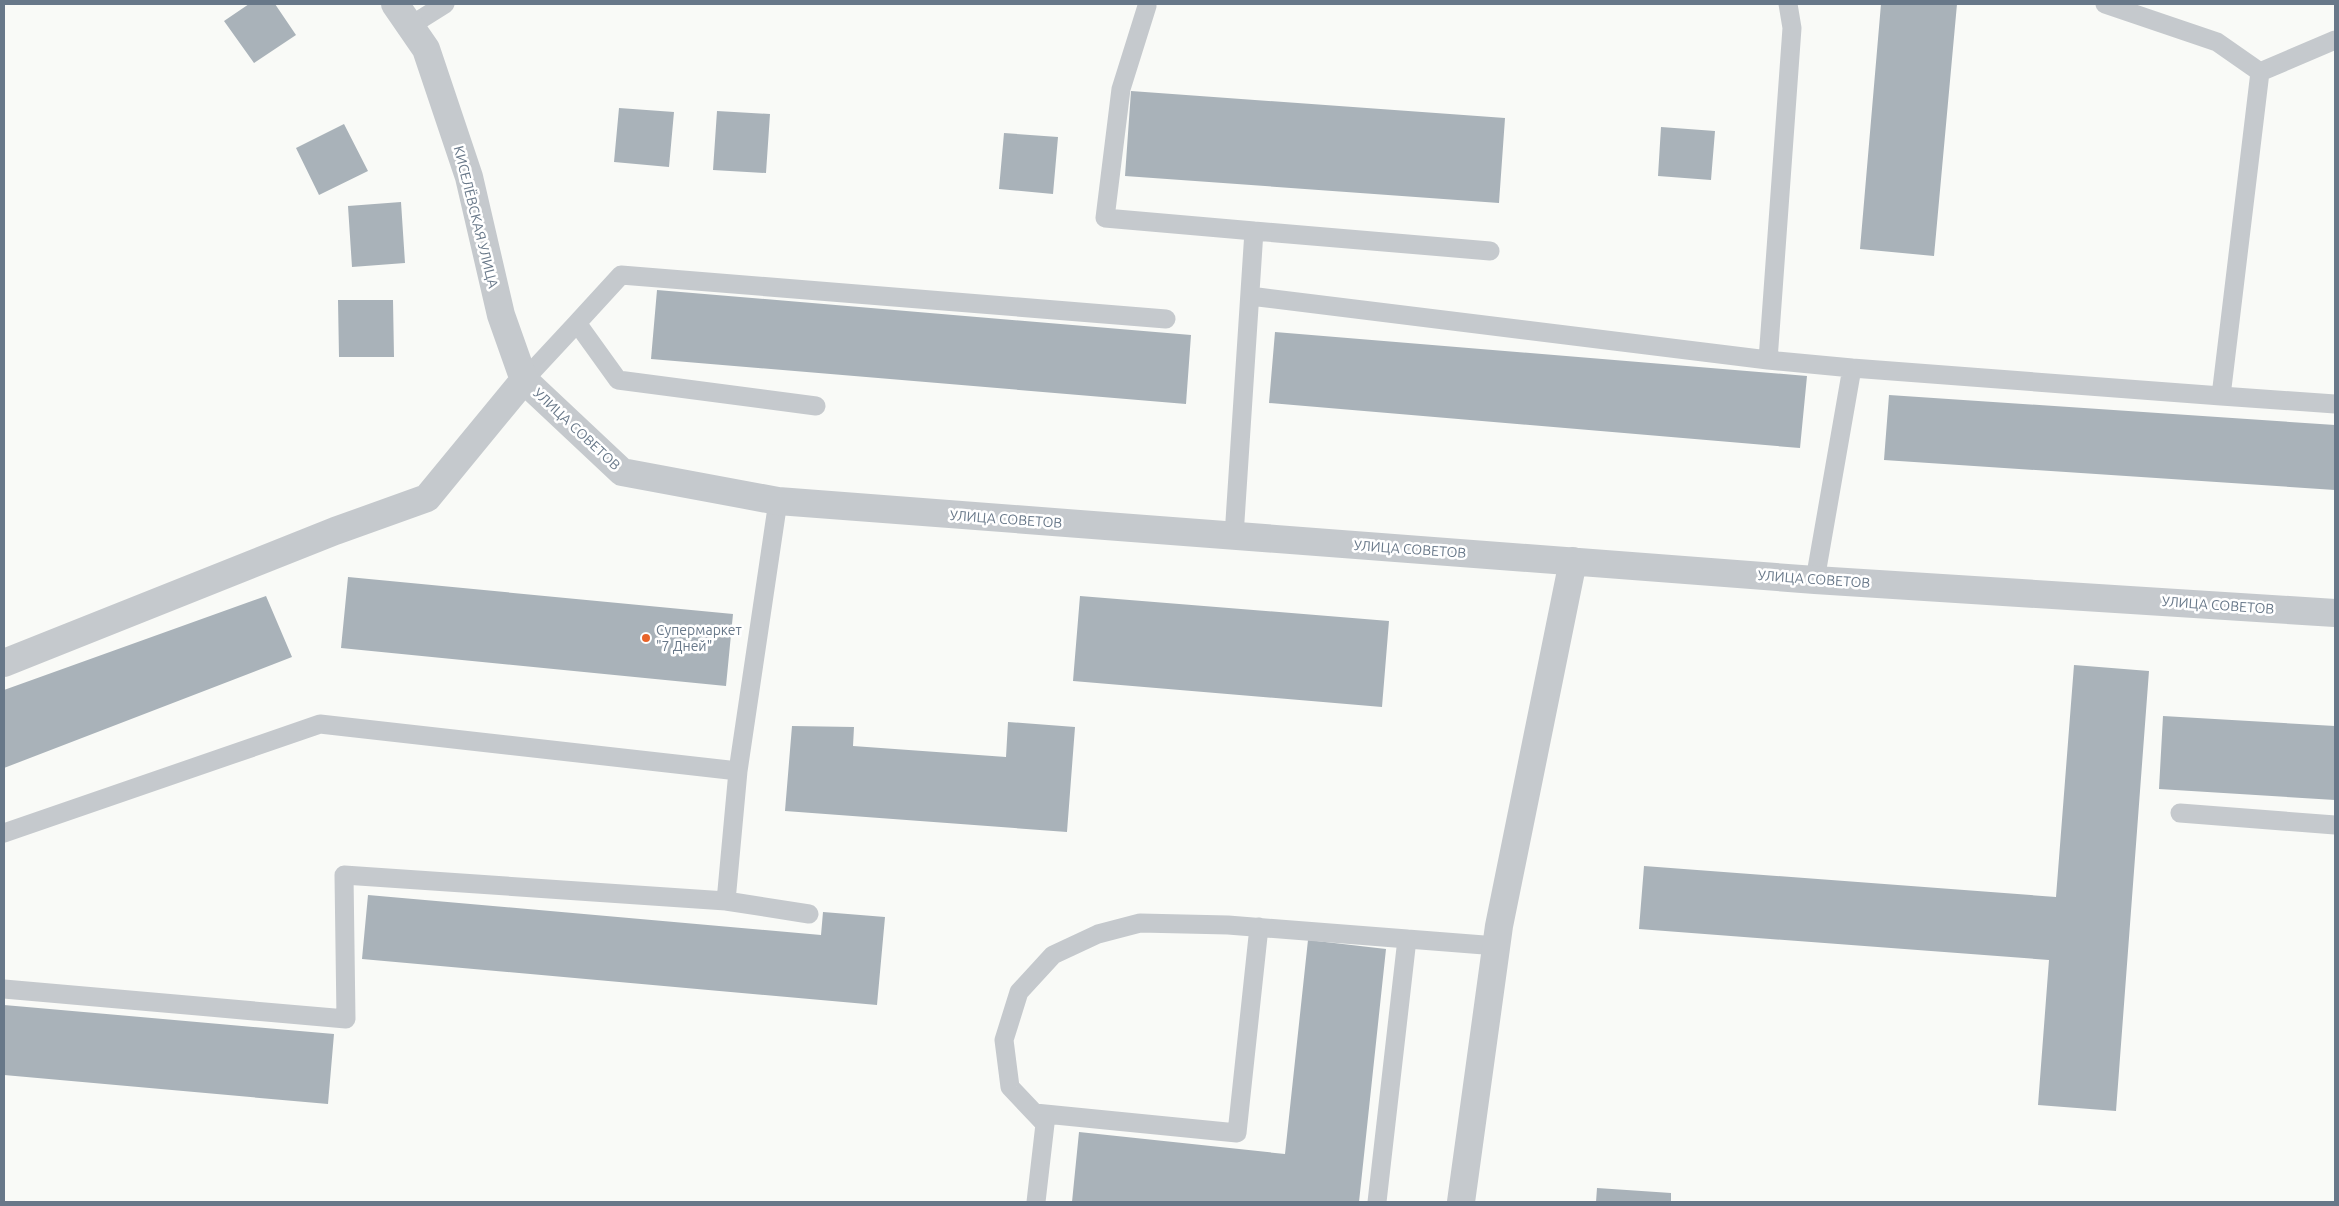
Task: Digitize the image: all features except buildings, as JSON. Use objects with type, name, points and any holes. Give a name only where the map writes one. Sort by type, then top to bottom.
[{"type":"street","name":"КИСЕЛЁВСКАЯ УЛИЦА","points":[[395,4],[426,49],[470,177],[501,315],[524,380]]},
{"type":"street","name":"УЛИЦА СОВЕТОВ","points":[[524,380],[622,472],[778,501],[1815,580],[2335,613]]},
{"type":"street","points":[[4,663],[335,531],[427,498],[524,380]]},
{"type":"street","points":[[1461,1202],[1497,946],[1573,561]]},
{"type":"lane","points":[[410,26],[445,4]]},
{"type":"lane","points":[[1146,4],[1121,89],[1105,218],[1490,251]]},
{"type":"lane","points":[[1768,360],[1792,28],[1788,4]]},
{"type":"lane","points":[[2105,4],[2217,42],[2260,72]]},
{"type":"lane","points":[[2260,72],[2335,40]]},
{"type":"lane","points":[[2221,396],[2260,72]]},
{"type":"lane","points":[[1234,536],[1254,231]]},
{"type":"lane","points":[[524,380],[620,275],[1166,319]]},
{"type":"lane","points":[[1250,296],[1768,360],[2335,404]]},
{"type":"lane","points":[[576,323],[618,380],[816,406]]},
{"type":"lane","points":[[1815,580],[1852,368]]},
{"type":"lane","points":[[726,901],[738,771],[778,501]]},
{"type":"lane","points":[[4,833],[320,724],[738,771]]},
{"type":"lane","points":[[2180,813],[2335,825]]},
{"type":"lane","points":[[4,989],[346,1019],[344,875],[726,901],[809,914]]},
{"type":"lane","points":[[1036,1202],[1045,1124],[1010,1087],[1004,1040],[1020,992],[1053,955],[1098,934],[1140,923],[1259,927],[1497,946]]},
{"type":"lane","points":[[1035,1113],[1237,1133],[1259,927]]},
{"type":"lane","points":[[1377,1202],[1407,938]]},
{"type":"place","name":"Супермаркет \"7 Дней\"","points":[[646,638]]}]
